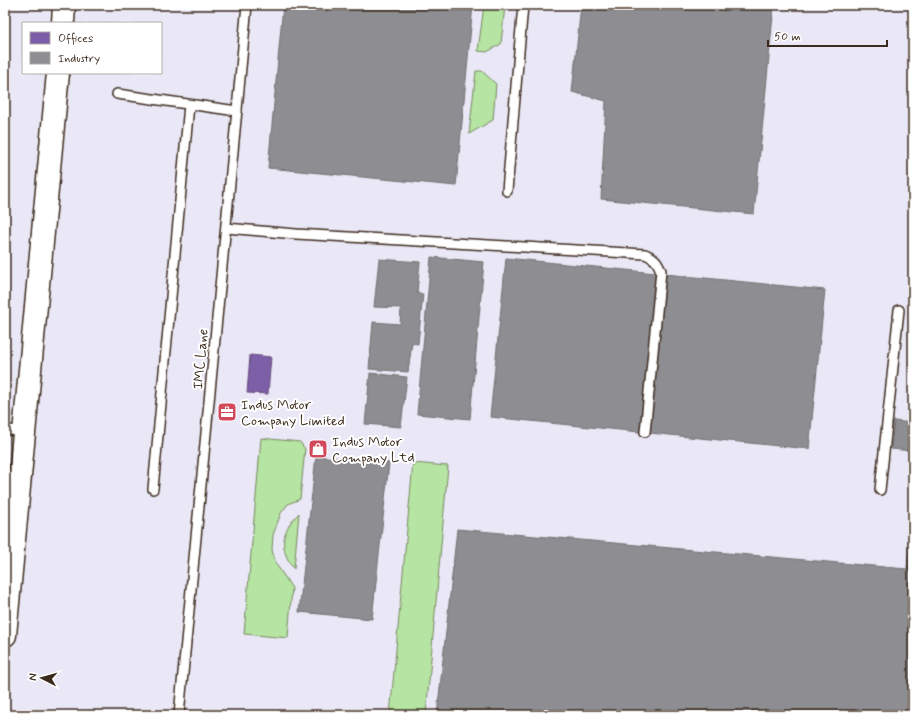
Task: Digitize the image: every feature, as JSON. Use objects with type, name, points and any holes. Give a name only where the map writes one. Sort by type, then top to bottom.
[{"type":"main road","points":[[63,22],[64,5]]},
{"type":"main road","points":[[5,635],[15,430],[58,74]]},
{"type":"lane","name":"IMC Lane","points":[[179,715],[247,5]]},
{"type":"lane","points":[[507,191],[523,5]]},
{"type":"lane","points":[[117,94],[237,111]]},
{"type":"lane","points":[[153,489],[189,105]]},
{"type":"lane","points":[[226,228],[296,234],[645,254],[651,256],[658,261],[662,271],[645,432]]},
{"type":"lane","points":[[880,490],[899,310]]},
{"type":"shaded area","points":[[5,5],[913,5],[913,715],[5,715]]},
{"type":"green space","points":[[484,5],[505,5],[501,44],[487,52],[478,51]]},
{"type":"green space","points":[[476,71],[482,71],[496,84],[493,120],[469,134]]},
{"type":"green space","points":[[261,438],[300,442],[305,449],[300,499],[288,504],[281,513],[273,535],[272,550],[276,564],[292,588],[288,638],[244,634]]},
{"type":"green space","points":[[413,463],[448,466],[426,715],[390,715]]},
{"type":"green space","points":[[299,513],[294,569],[286,554],[284,540],[288,526]]},
{"type":"building: Offices","points":[[250,355],[271,357],[268,394],[247,393]]},
{"type":"building: Industry","points":[[283,5],[473,5],[456,186],[268,168]]},
{"type":"building: Industry","points":[[581,5],[774,5],[754,214],[601,199],[606,101],[572,92]]},
{"type":"building: Industry","points":[[431,257],[484,262],[470,419],[417,414]]},
{"type":"building: Industry","points":[[506,258],[825,290],[809,449],[490,417]]},
{"type":"building: Industry","points":[[379,259],[420,262],[417,293],[423,294],[418,344],[412,343],[408,372],[369,369],[373,322],[400,324],[401,308],[374,307]]},
{"type":"building: Industry","points":[[370,373],[407,377],[401,427],[365,424]]},
{"type":"building: Industry","points":[[894,421],[913,423],[913,451],[891,449]]},
{"type":"building: Industry","points":[[316,456],[389,463],[372,619],[299,612]]},
{"type":"building: Industry","points":[[910,527],[913,528],[913,715],[437,715],[457,529],[907,569]]},
{"type":"place","name":"Indus Motor Company Limited","points":[[227,412]]},
{"type":"place","name":"Indus Motor Company Ltd","points":[[318,449]]}]
